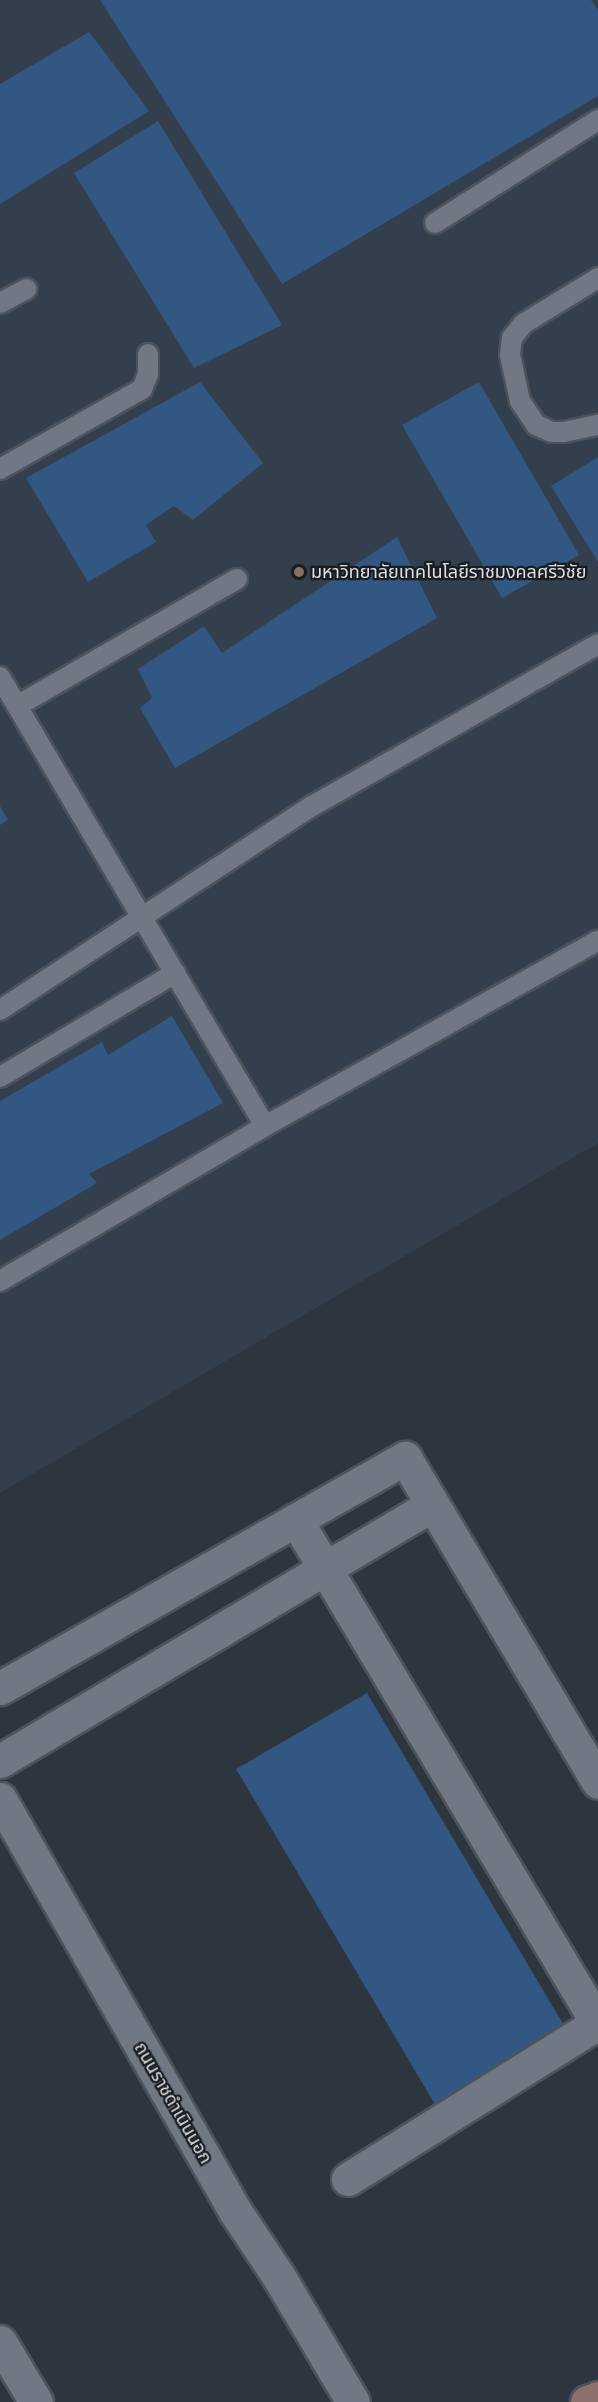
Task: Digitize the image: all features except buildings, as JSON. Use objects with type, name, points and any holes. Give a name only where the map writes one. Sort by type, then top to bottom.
[{"type":"main road","points":[[587,2402],[598,2398]]},
{"type":"street","points":[[0,1688],[405,1458],[598,1782]]},
{"type":"street","points":[[0,1761],[432,1504]]},
{"type":"street","points":[[296,1520],[598,2023],[348,2179]]},
{"type":"street","name":"ถนนราชดำเนินนอก","points":[[0,1799],[235,2211],[279,2277],[353,2402]]},
{"type":"street","points":[[0,2342],[36,2402]]},
{"type":"lane","points":[[435,224],[598,120]]},
{"type":"lane","points":[[598,278],[524,324],[512,338],[510,355],[520,401],[536,425],[552,432],[564,432],[598,425]]},
{"type":"lane","points":[[0,303],[26,289]]},
{"type":"lane","points":[[0,469],[142,389],[148,374],[148,354]]},
{"type":"lane","points":[[17,706],[237,579]]},
{"type":"lane","points":[[0,1010],[312,806],[598,644]]},
{"type":"lane","points":[[0,677],[265,1126]]},
{"type":"lane","points":[[0,1281],[265,1126],[598,941]]},
{"type":"lane","points":[[0,1077],[175,973]]},
{"type":"shaded area","name":"มหาวิทยาลัยเทคโนโลยีราชมงคลศรีวิชัย","points":[[0,0],[598,0],[598,1143],[0,1493]]},
{"type":"place","name":"มหาวิทยาลัยเทคโนโลยีราชมงคลศรีวิชัย","points":[[299,572]]}]
